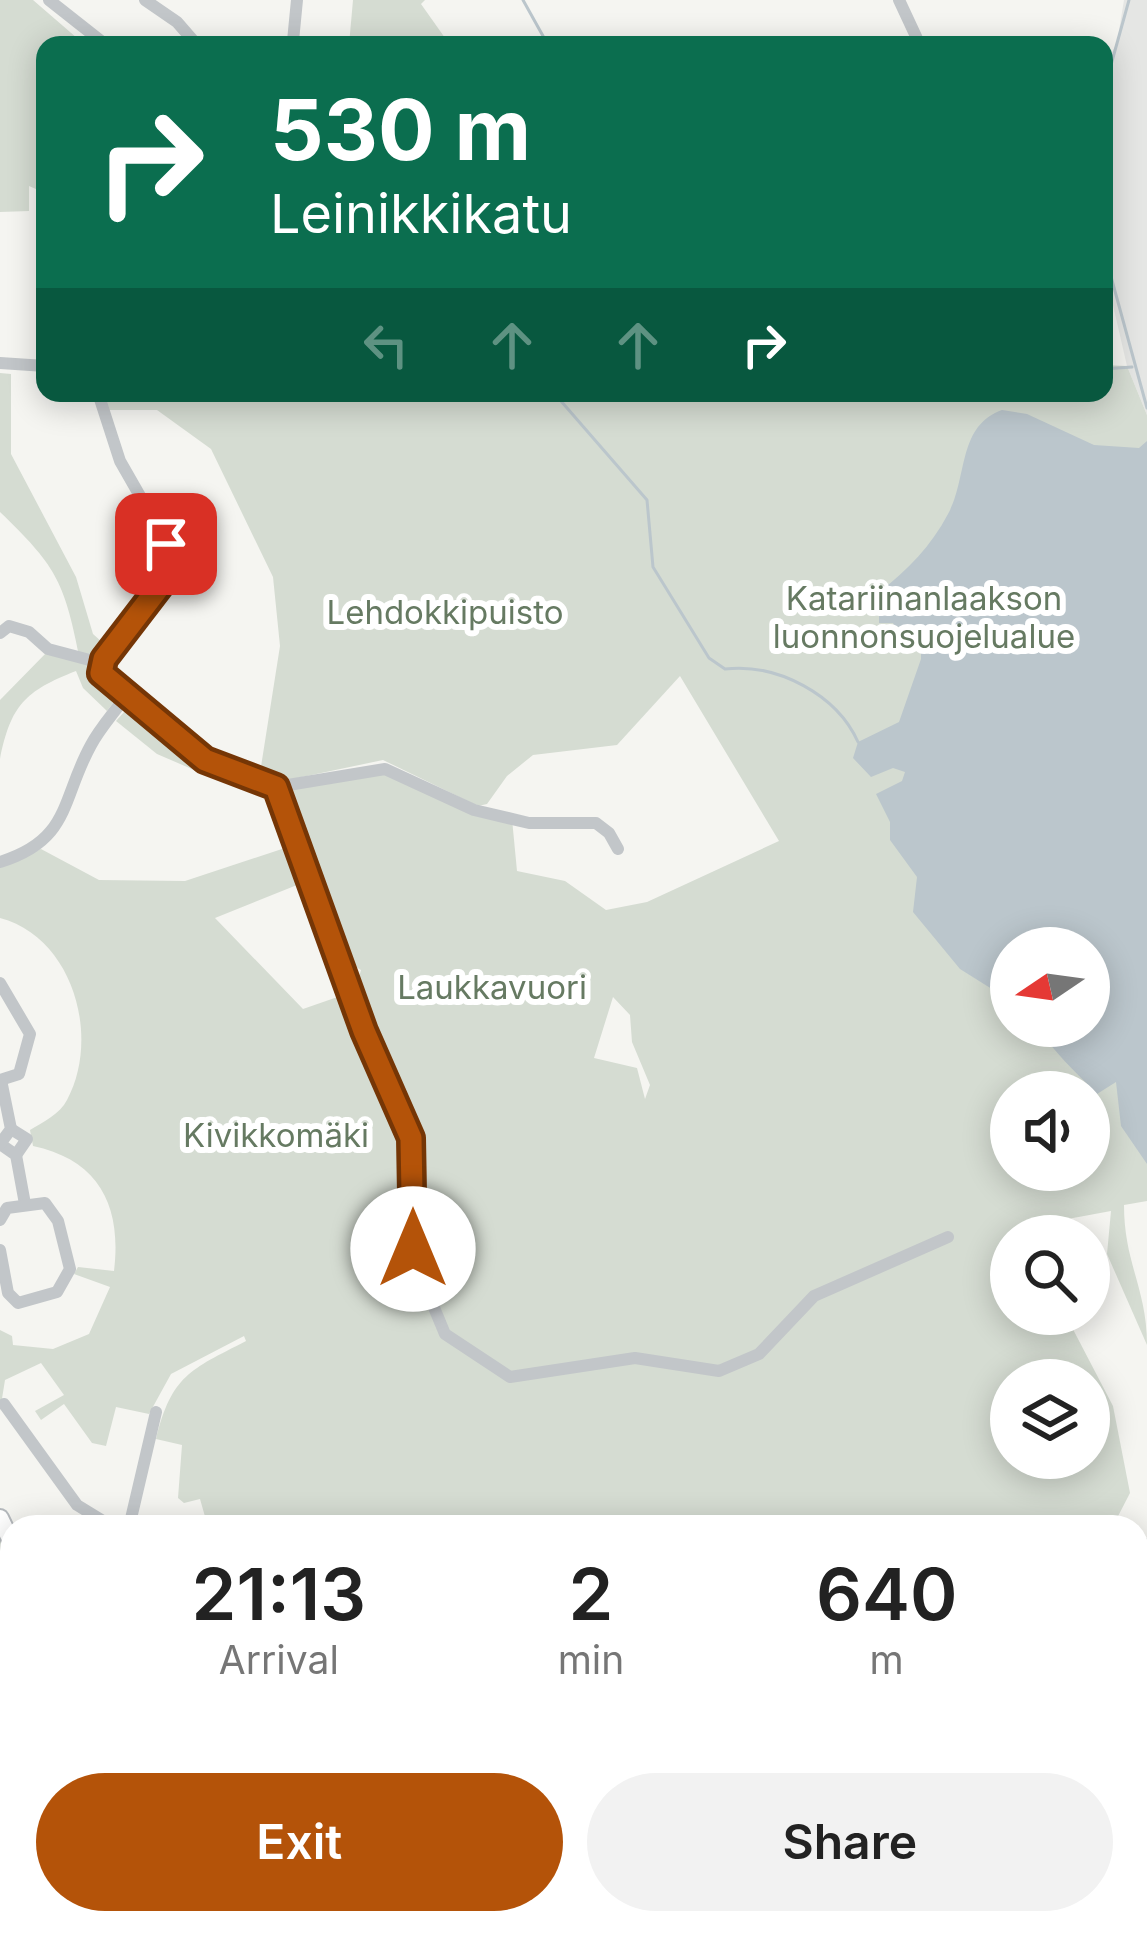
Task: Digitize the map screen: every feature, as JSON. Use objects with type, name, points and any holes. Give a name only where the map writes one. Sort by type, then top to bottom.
[{"type":"street","points":[[49,0],[95,36]]},
{"type":"street","points":[[145,0],[189,36]]},
{"type":"street","points":[[293,36],[297,0]]},
{"type":"street","points":[[899,0],[916,36]]},
{"type":"street","points":[[0,363],[36,365]]},
{"type":"street","points":[[101,402],[120,461],[164,538],[168,559],[157,591],[101,663],[104,677],[125,698],[211,764],[276,787],[385,769],[474,810],[530,824],[596,823],[609,832],[618,849]]},
{"type":"street","points":[[0,633],[9,626],[29,632],[48,649],[101,663]]},
{"type":"street","points":[[0,862],[35,847],[56,826],[92,742],[125,698]]},
{"type":"street","points":[[276,787],[364,1031],[411,1138],[413,1257],[419,1276],[445,1334],[467,1344],[495,1372],[519,1377],[635,1358],[719,1371],[759,1354],[814,1296],[948,1237]]},
{"type":"street","points":[[0,983],[30,1034],[19,1074],[0,1080],[10,1129],[0,1144],[16,1155]]},
{"type":"street","points":[[10,1129],[27,1139],[16,1155],[25,1204]]},
{"type":"street","points":[[0,1220],[7,1208],[45,1203],[58,1221],[70,1264],[62,1288],[18,1303],[8,1293],[0,1250]]},
{"type":"street","points":[[4,1404],[77,1505],[93,1515]]},
{"type":"street","points":[[133,1515],[156,1412]]},
{"type":"shaded area","points":[[1124,0],[1147,0],[1147,415],[1127,366],[1113,305],[1113,50]]},
{"type":"shaded area","points":[[1002,410],[1027,414],[1094,445],[1139,448],[1147,441],[1147,1164],[1121,1126],[1116,1082],[1110,1086],[1110,1071],[1075,1071],[1053,1047],[1110,1047],[1110,927],[990,927],[990,988],[960,969],[913,912],[917,877],[890,840],[890,822],[876,794],[902,781],[905,772],[893,768],[871,777],[853,758],[858,742],[899,722],[921,659],[921,652],[898,635],[893,623],[879,623],[879,592],[934,537],[954,500],[970,440],[988,418]]},
{"type":"green space","points":[[0,0],[33,0],[75,36],[36,36],[36,189],[29,186],[29,211],[0,212]]},
{"type":"green space","points":[[353,0],[425,0],[421,4],[444,36],[350,36]]},
{"type":"green space","points":[[1113,365],[1127,366],[1147,415],[1147,1201],[1124,1205],[1147,1345],[1110,1261],[1111,1211],[990,1215],[990,1335],[1076,1335],[1088,1359],[990,1359],[990,1479],[1110,1479],[1110,1400],[1130,1493],[1119,1515],[205,1515],[200,1499],[184,1503],[178,1498],[182,1445],[156,1439],[169,1401],[186,1377],[246,1341],[244,1336],[171,1374],[149,1414],[116,1407],[106,1446],[92,1443],[64,1404],[41,1420],[35,1411],[64,1395],[41,1363],[5,1380],[0,1411],[0,1330],[12,1336],[13,1345],[53,1349],[89,1334],[110,1287],[74,1274],[78,1267],[114,1271],[116,1248],[109,1207],[90,1175],[75,1162],[33,1146],[30,1130],[64,1105],[77,1075],[80,1020],[74,993],[46,946],[25,929],[0,918],[0,868],[41,849],[99,880],[185,881],[291,846],[302,883],[215,918],[303,1009],[349,993],[408,1138],[416,1245],[416,1152],[367,1033],[355,991],[361,970],[343,959],[300,842],[308,837],[293,795],[282,789],[383,773],[512,819],[517,871],[565,881],[606,910],[647,902],[779,841],[680,676],[617,745],[533,755],[507,776],[487,804],[478,806],[383,760],[283,781],[260,773],[280,646],[273,577],[211,449],[157,410],[108,410],[106,402],[1113,402]],"holes":[[[613,997],[630,1015],[632,1042],[650,1085],[645,1099],[637,1068],[594,1058]]]},
{"type":"green space","points":[[0,373],[11,374],[11,454],[76,577],[93,634],[103,643],[90,658],[79,655],[54,575],[0,512]]},
{"type":"green space","points":[[48,651],[92,665],[113,703],[107,711],[83,688],[76,671],[59,678],[23,702],[9,725],[0,759],[0,700]]},
{"type":"green space","points":[[125,711],[137,713],[217,773],[215,779],[157,754],[116,721]]},
{"type":"waterway","points":[[523,0],[543,36]]},
{"type":"waterway","points":[[1113,58],[1129,0]]},
{"type":"waterway","points":[[1113,284],[1147,408]]},
{"type":"waterway","points":[[1113,368],[1132,367]]},
{"type":"waterway","points":[[562,402],[647,500],[653,567],[709,658],[725,669],[765,671],[804,686],[836,710],[858,742]]},
{"type":"route","points":[[166,544],[163,582],[101,663],[101,673],[125,698],[205,760],[276,787],[364,1031],[411,1138],[413,1249]]},
{"type":"park label","name":"Lehdokkipuisto","points":[[445,612]]},
{"type":"park label","name":"Katariinanlaakson luonnonsuojelualue","points":[[924,617]]},
{"type":"park label","name":"Laukkavuori","points":[[492,987]]},
{"type":"park label","name":"Kivikkomäki","points":[[276,1135]]}]
